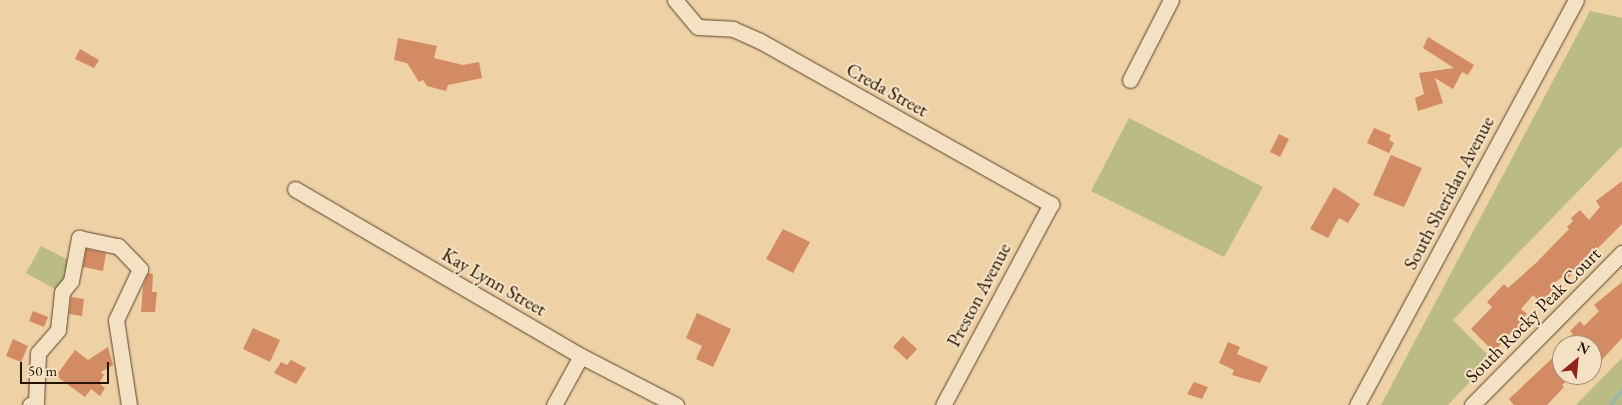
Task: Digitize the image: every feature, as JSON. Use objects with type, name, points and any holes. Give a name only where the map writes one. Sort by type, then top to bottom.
[{"type":"street","name":"Creda Street","points":[[675,0],[698,27],[733,29],[760,41],[1051,204]]},
{"type":"street","points":[[1130,80],[1171,0]]},
{"type":"street","name":"South Sheridan Avenue","points":[[1363,403],[1576,0]]},
{"type":"street","name":"Kay Lynn Street","points":[[295,189],[582,356],[676,405]]},
{"type":"street","name":"Preston Avenue","points":[[943,405],[1051,204]]},
{"type":"street","points":[[30,405],[36,403],[38,353],[58,330],[62,292],[71,281],[79,238],[118,246],[140,269],[116,320],[129,405]]},
{"type":"street","name":"South Rocky Peak Court","points":[[1472,405],[1622,253]]},
{"type":"street","points":[[554,405],[582,356]]},
{"type":"green space","points":[[1590,11],[1622,18],[1622,146],[1453,320],[1492,359],[1448,405],[1381,405]]},
{"type":"green space","points":[[1129,118],[1263,187],[1224,257],[1091,191]]},
{"type":"green space","points":[[41,246],[72,262],[57,290],[26,273]]},
{"type":"green space","points":[[1622,358],[1622,405],[1576,405],[1596,385],[1602,385],[1602,378]]},
{"type":"building","points":[[1428,37],[1474,65],[1468,75],[1462,72],[1453,89],[1435,78],[1443,103],[1418,111],[1415,98],[1424,94],[1419,73],[1454,68],[1423,48]]},
{"type":"building","points":[[398,38],[437,46],[434,58],[463,65],[479,62],[482,78],[448,85],[446,91],[427,86],[423,80],[419,82],[407,63],[394,60]]},
{"type":"building","points":[[80,49],[99,60],[94,68],[75,59]]},
{"type":"building","points":[[1374,128],[1391,135],[1389,140],[1394,143],[1389,153],[1367,143]]},
{"type":"building","points":[[1279,134],[1289,139],[1280,157],[1270,152]]},
{"type":"building","points":[[1391,155],[1422,168],[1404,207],[1373,195]]},
{"type":"building","points":[[1622,181],[1622,224],[1568,278],[1565,275],[1550,286],[1553,289],[1542,304],[1533,295],[1521,309],[1527,314],[1522,319],[1526,323],[1518,331],[1515,328],[1494,352],[1471,329],[1492,307],[1487,302],[1504,284],[1508,288],[1536,263],[1569,229],[1567,227],[1573,221],[1571,218],[1580,210],[1589,220],[1600,207],[1596,201]]},
{"type":"building","points":[[1334,187],[1360,204],[1348,223],[1339,218],[1328,238],[1310,229]]},
{"type":"building","points":[[783,229],[810,242],[793,273],[766,259]]},
{"type":"building","points":[[86,249],[106,253],[103,271],[83,267]]},
{"type":"building","points":[[148,273],[153,274],[152,292],[157,292],[155,312],[141,312],[143,286]]},
{"type":"building","points":[[1622,282],[1622,338],[1602,360],[1602,335],[1572,335],[1570,331],[1580,321],[1584,326],[1599,311],[1594,305]]},
{"type":"building","points":[[71,297],[84,299],[82,316],[69,314]]},
{"type":"building","points":[[33,311],[48,317],[44,327],[29,321]]},
{"type":"building","points":[[697,313],[731,329],[713,367],[696,359],[702,346],[686,338]]},
{"type":"building","points":[[253,328],[280,340],[270,362],[243,349]]},
{"type":"building","points":[[903,336],[917,349],[907,360],[893,347]]},
{"type":"building","points":[[13,339],[28,346],[21,362],[6,356]]},
{"type":"building","points":[[1228,342],[1240,347],[1237,354],[1268,367],[1260,383],[1232,375],[1234,370],[1219,363]]},
{"type":"building","points":[[108,347],[113,365],[101,372],[104,375],[99,383],[105,388],[100,396],[91,389],[85,397],[56,376],[75,350],[88,360]]},
{"type":"building","points":[[1552,358],[1552,385],[1562,385],[1564,387],[1547,405],[1514,405],[1509,399]]},
{"type":"building","points":[[291,360],[306,368],[296,384],[274,373],[281,362],[287,365]]},
{"type":"building","points":[[1194,382],[1208,387],[1202,399],[1187,394]]},
{"type":"waterway","points":[[1611,405],[1622,390]]}]
